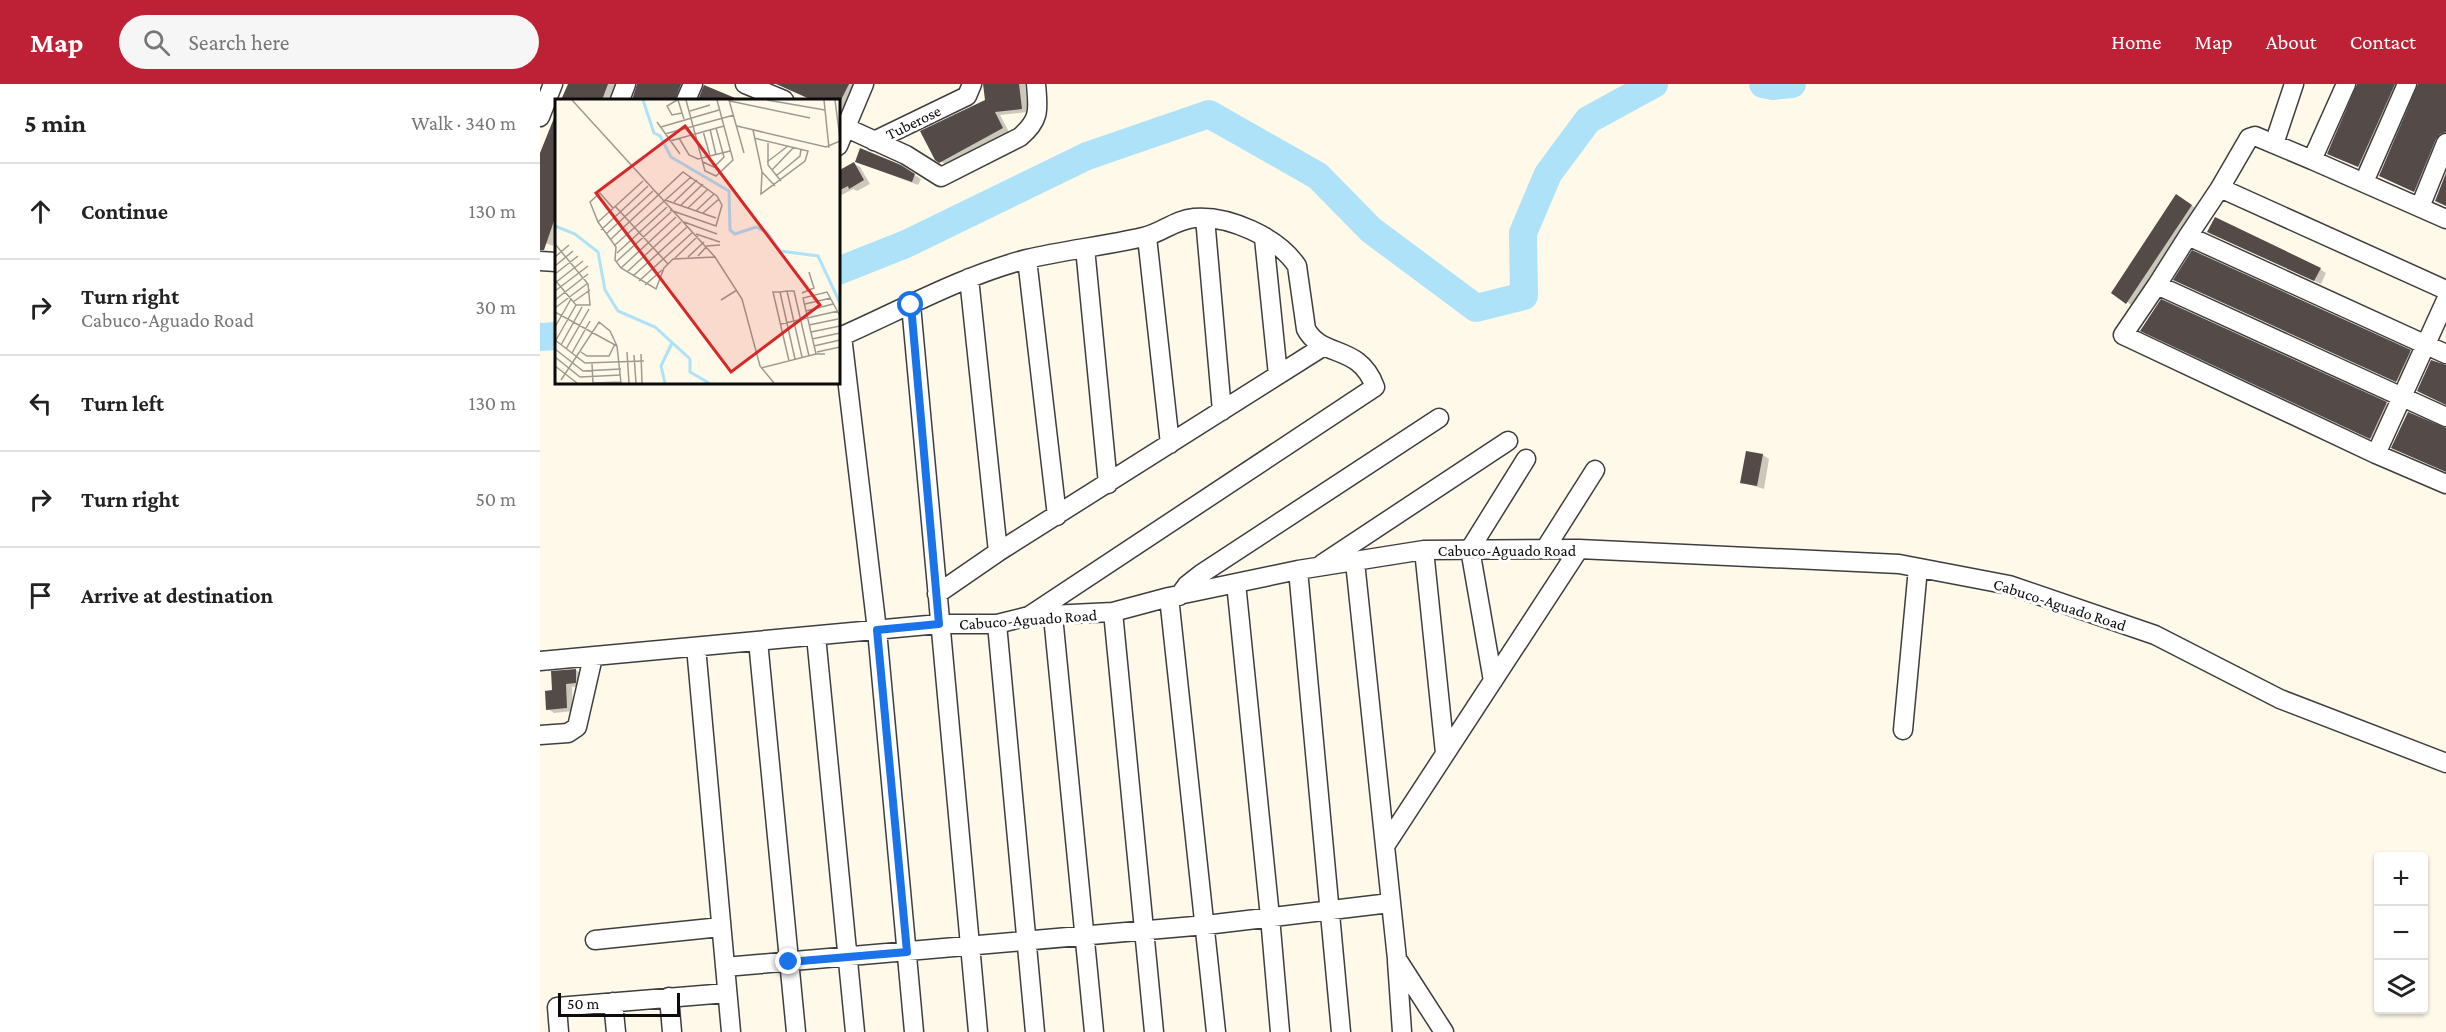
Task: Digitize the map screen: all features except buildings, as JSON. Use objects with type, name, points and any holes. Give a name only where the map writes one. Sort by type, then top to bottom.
[{"type":"street","points":[[540,117],[553,84]]},
{"type":"street","points":[[620,99],[626,84]]},
{"type":"street","points":[[686,99],[693,84]]},
{"type":"street","points":[[843,126],[864,84]]},
{"type":"street","name":"Tuberose","points":[[843,126],[874,141],[967,96],[972,84]]},
{"type":"street","points":[[874,141],[906,155],[941,177],[1020,137],[1031,128],[1038,115],[1036,84]]},
{"type":"street","points":[[2274,144],[2294,84]]},
{"type":"street","points":[[2312,160],[2346,84]]},
{"type":"street","points":[[2364,182],[2407,84]]},
{"type":"street","points":[[748,90],[780,99]]},
{"type":"street","points":[[2446,219],[2255,136],[2249,138],[2220,188],[2123,335],[2376,454],[2446,484]]},
{"type":"street","points":[[2420,207],[2446,143]]},
{"type":"street","points":[[2220,188],[2446,290]]},
{"type":"street","points":[[1205,218],[1222,411]]},
{"type":"street","points":[[914,1032],[877,630],[842,336],[969,278],[1027,259],[1147,237],[1178,220],[1205,218],[1226,220],[1263,238],[1292,258],[1297,266],[1306,330],[1311,338],[1356,359],[1365,367],[1374,387],[1029,616]]},
{"type":"street","points":[[2188,236],[2446,354]]},
{"type":"street","points":[[1147,237],[1170,444]]},
{"type":"street","points":[[1263,238],[1278,375]]},
{"type":"street","points":[[1085,248],[1108,484]]},
{"type":"street","points":[[1027,259],[1057,516]]},
{"type":"street","points":[[540,261],[555,262]]},
{"type":"street","points":[[969,278],[998,552]]},
{"type":"street","points":[[2157,285],[2446,417]]},
{"type":"street","points":[[2376,454],[2446,300]]},
{"type":"street","points":[[911,305],[978,1032]]},
{"type":"street","points":[[937,594],[998,552],[1324,346]]},
{"type":"street","points":[[1216,1032],[1174,596],[1202,574],[1439,418]]},
{"type":"street","points":[[1318,566],[1508,441]]},
{"type":"street","points":[[1493,681],[1470,549],[1526,459]]},
{"type":"street","points":[[1545,549],[1594,470]]},
{"type":"street","points":[[1385,846],[1579,549]]},
{"type":"street","name":"Cabuco-Aguado Road","points":[[540,661],[939,624],[997,624],[1029,616],[1113,612],[1174,596],[1318,566],[1424,550],[1579,549],[1885,563],[2009,585],[2155,635],[2280,699],[2446,763]]},
{"type":"street","points":[[1424,550],[1445,753]]},
{"type":"street","points":[[1355,562],[1402,1032]]},
{"type":"street","points":[[1903,730],[1918,568]]},
{"type":"street","points":[[1298,570],[1341,1032]]},
{"type":"street","points":[[1236,583],[1280,1032]]},
{"type":"street","points":[[1113,612],[1154,1032]]},
{"type":"street","points":[[1053,616],[1094,1032]]},
{"type":"street","points":[[997,624],[1035,1032]]},
{"type":"street","points":[[816,636],[855,1032]]},
{"type":"street","points":[[758,641],[796,1032]]},
{"type":"street","points":[[696,647],[731,1032]]},
{"type":"street","points":[[540,735],[568,733],[577,727],[593,657]]},
{"type":"street","points":[[725,967],[1145,931],[1390,903]]},
{"type":"street","points":[[595,940],[721,927]]},
{"type":"street","points":[[1396,959],[1444,1032]]},
{"type":"street","points":[[559,1032],[557,1007],[727,993]]},
{"type":"street","points":[[669,997],[672,1032]]},
{"type":"street","points":[[613,1002],[616,1032]]},
{"type":"waterway","points":[[840,270],[906,244],[1087,156],[1209,114],[1318,176],[1371,230],[1476,308],[1524,296],[1523,233],[1548,174],[1588,120],[1654,84]]},
{"type":"waterway","points":[[1763,84],[1773,86],[1792,84]]},
{"type":"waterway","points":[[540,337],[555,336]]},
{"type":"route","points":[[789,962],[907,952],[877,630],[939,624],[911,305]]}]
